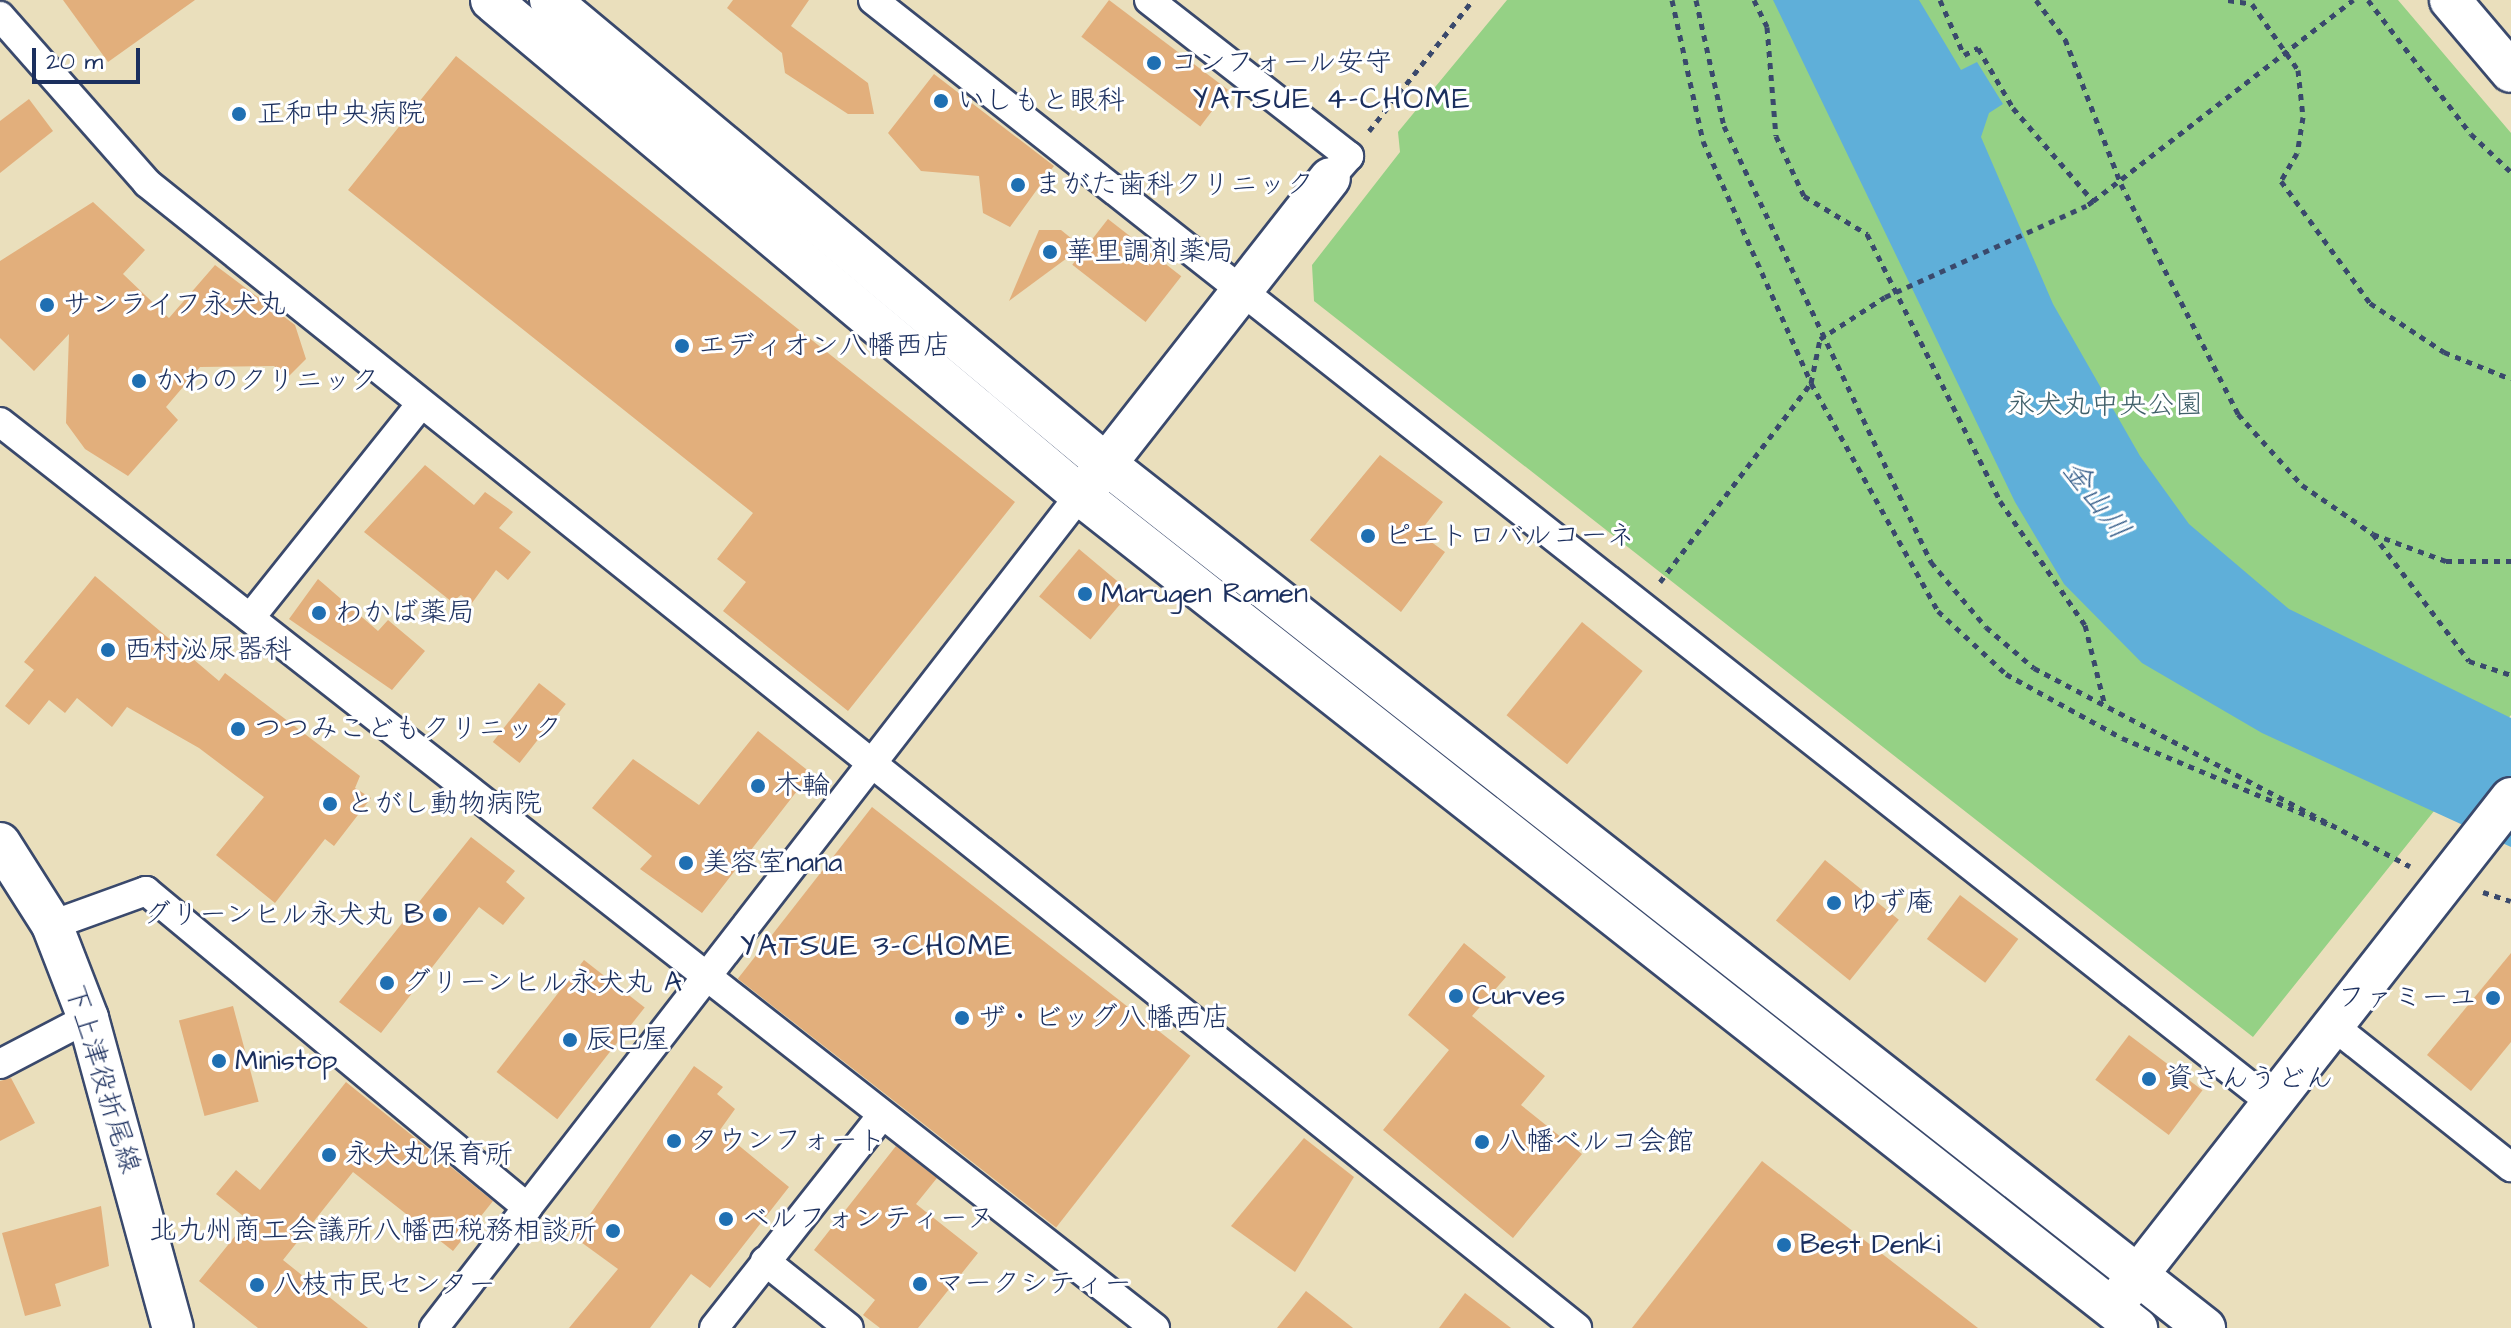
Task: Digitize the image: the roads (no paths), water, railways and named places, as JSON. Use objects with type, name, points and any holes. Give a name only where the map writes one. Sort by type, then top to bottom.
[{"type":"street","points":[[491,0],[1080,495],[2113,1322],[2138,1274],[2268,1100],[2331,1024],[2465,885],[2511,798]]},
{"type":"street","points":[[550,0],[1106,464],[2205,1328]]},
{"type":"street","points":[[873,0],[1240,293],[2268,1100]]},
{"type":"street","points":[[434,1328],[867,767],[1339,167],[1149,0]]},
{"type":"street","points":[[2450,0],[2511,72]]},
{"type":"street","points":[[0,16],[147,183],[867,767],[1577,1328]]},
{"type":"street","points":[[250,618],[420,405]]},
{"type":"street","points":[[3,432],[250,618],[880,1118],[1155,1328]]},
{"type":"street","name":"下上津役折尾線","points":[[0,843],[52,925],[88,1018],[173,1328]]},
{"type":"street","points":[[52,925],[146,891],[528,1208]]},
{"type":"street","points":[[0,1064],[88,1018]]},
{"type":"street","points":[[2331,1024],[2510,1163]]},
{"type":"street","points":[[714,1328],[880,1118]]},
{"type":"street","points":[[765,1261],[849,1328]]},
{"type":"water","name":"金山川","points":[[1773,0],[1919,0],[1961,70],[1977,62],[2003,104],[1989,113],[1981,137],[2053,304],[2140,456],[2189,524],[2289,609],[2511,718],[2511,847],[2262,733],[2142,663],[2064,584],[2015,502]]},
{"type":"place","name":"コンフォール安守","points":[[1154,63]]},
{"type":"place","name":"いしもと眼科","points":[[941,101]]},
{"type":"place","name":"正和中央病院","points":[[239,114]]},
{"type":"place","name":"まがた歯科クリニック","points":[[1018,185]]},
{"type":"place","name":"華里調剤薬局","points":[[1050,252]]},
{"type":"place","name":"サンライフ永犬丸","points":[[47,305]]},
{"type":"place","name":"エディオン八幡西店","points":[[682,346]]},
{"type":"place","name":"かわのクリニック","points":[[139,381]]},
{"type":"place","name":"ピエトロバルコーネ","points":[[1368,536]]},
{"type":"place","name":"Marugen Ramen","points":[[1085,594]]},
{"type":"place","name":"わかば薬局","points":[[319,613]]},
{"type":"place","name":"西村泌尿器科","points":[[108,650]]},
{"type":"place","name":"つつみこどもクリニック","points":[[238,729]]},
{"type":"place","name":"木輪","points":[[758,786]]},
{"type":"place","name":"とがし動物病院","points":[[330,804]]},
{"type":"place","name":"美容室nana","points":[[686,863]]},
{"type":"place","name":"ゆず庵","points":[[1834,903]]},
{"type":"place","name":"グリーンヒル永犬丸 B","points":[[440,915]]},
{"type":"place","name":"グリーンヒル永犬丸 A","points":[[387,983]]},
{"type":"place","name":"Curves","points":[[1456,996]]},
{"type":"place","name":"ファミーユ","points":[[2493,998]]},
{"type":"place","name":"ザ・ビッグ八幡西店","points":[[962,1018]]},
{"type":"place","name":"辰巳屋","points":[[570,1040]]},
{"type":"place","name":"Ministop","points":[[219,1061]]},
{"type":"place","name":"資さんうどん","points":[[2149,1079]]},
{"type":"place","name":"タウンフォート","points":[[674,1141]]},
{"type":"place","name":"八幡ベルコ会館","points":[[1482,1142]]},
{"type":"place","name":"永犬丸保育所","points":[[329,1155]]},
{"type":"place","name":"ベルフォンティーヌ","points":[[726,1219]]},
{"type":"place","name":"北九州商工会議所八幡西税務相談所","points":[[613,1231]]},
{"type":"place","name":"Best Denki","points":[[1784,1245]]},
{"type":"place","name":"マークシティー","points":[[920,1284]]},
{"type":"place","name":"八枝市民センター","points":[[257,1285]]},
{"type":"district","name":"YATSUE 4-CHOME","points":[[1332,99]]},
{"type":"district","name":"YATSUE 3-CHOME","points":[[877,946]]},
{"type":"park label","name":"永犬丸中央公園","points":[[2105,405]]}]
